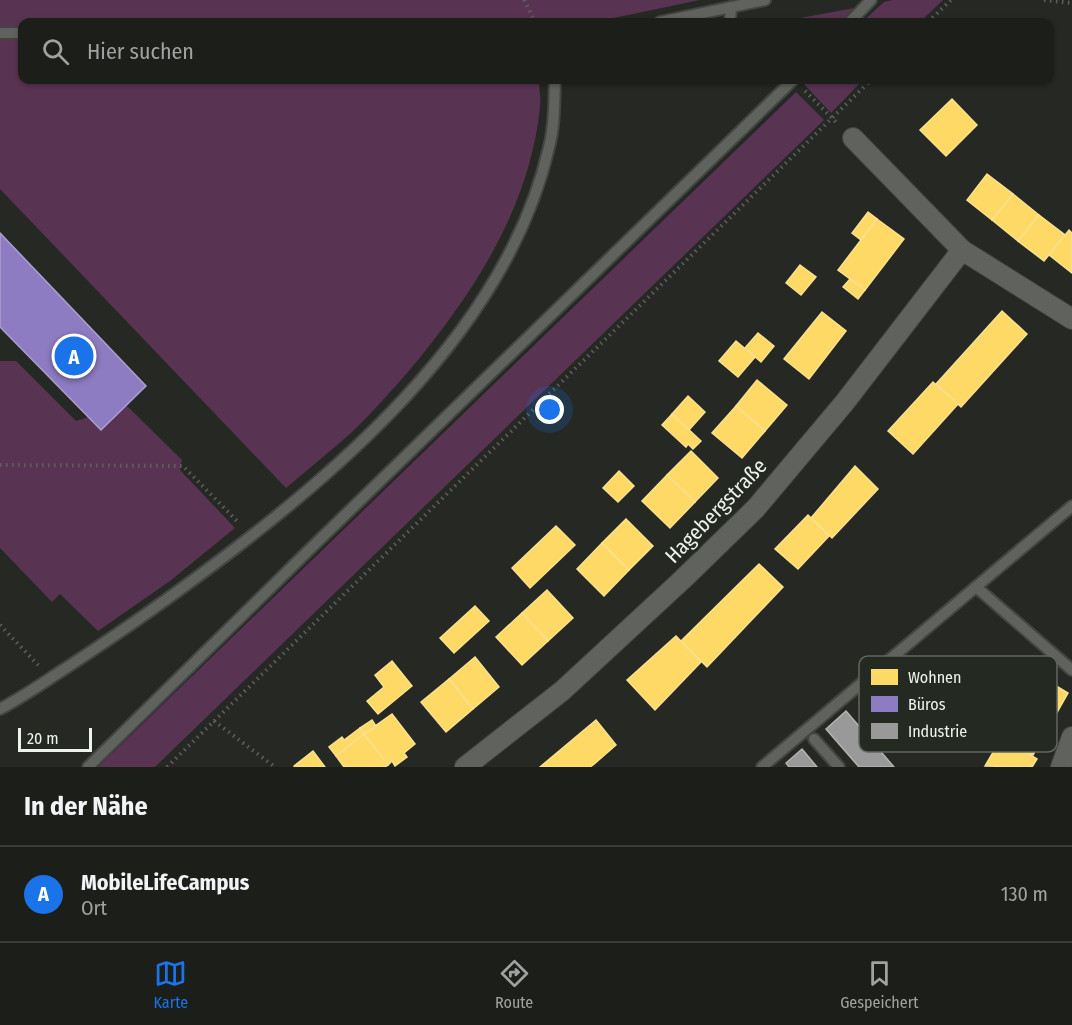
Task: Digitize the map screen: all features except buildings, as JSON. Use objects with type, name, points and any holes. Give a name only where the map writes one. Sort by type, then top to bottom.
[{"type":"street","points":[[853,138],[962,250],[1072,319]]},
{"type":"street","name":"Hagebergstraße","points":[[465,767],[562,691],[756,508],[845,402],[962,250]]},
{"type":"street","points":[[1060,767],[1072,736]]},
{"type":"lane","points":[[679,18],[765,0]]},
{"type":"lane","points":[[854,18],[871,0]]},
{"type":"lane","points":[[730,18],[731,7]]},
{"type":"lane","points":[[0,33],[18,33]]},
{"type":"lane","points":[[0,709],[116,636],[217,563],[323,477],[422,378],[477,307],[510,253],[525,221],[536,194],[550,146],[555,84]]},
{"type":"lane","points":[[88,767],[789,84]]},
{"type":"lane","points":[[894,656],[1072,506]]},
{"type":"lane","points":[[976,587],[1056,656]]},
{"type":"lane","points":[[1057,657],[1072,670]]},
{"type":"lane","points":[[762,767],[859,685]]},
{"type":"lane","points":[[814,739],[839,767]]},
{"type":"path","points":[[525,0],[533,18]]},
{"type":"path","points":[[932,18],[951,0]]},
{"type":"path","points":[[1044,0],[1072,3]]},
{"type":"path","points":[[167,767],[867,84]]},
{"type":"path","points":[[802,87],[853,138]]},
{"type":"path","points":[[0,465],[183,466],[244,528]]},
{"type":"path","points":[[0,625],[36,662]]},
{"type":"path","points":[[214,721],[275,767]]},
{"type":"shaded area","points":[[0,0],[700,0],[614,18],[18,18],[18,84],[539,84],[540,107],[534,144],[524,180],[511,215],[475,281],[432,343],[381,402],[352,432],[286,488],[0,189]]},
{"type":"shaded area","points":[[943,0],[924,18],[866,18],[884,2]]},
{"type":"shaded area","points":[[854,8],[844,18],[800,18]]},
{"type":"shaded area","points":[[804,84],[859,84],[831,113]]},
{"type":"shaded area","points":[[796,92],[824,120],[155,767],[98,767]]},
{"type":"shaded area","points":[[0,361],[16,361],[76,421],[126,405],[182,460],[180,470],[235,528],[170,581],[98,631],[60,594],[52,602],[0,548]]},
{"type":"place","name":"MobileLifeCampus","points":[[74,356]]}]
